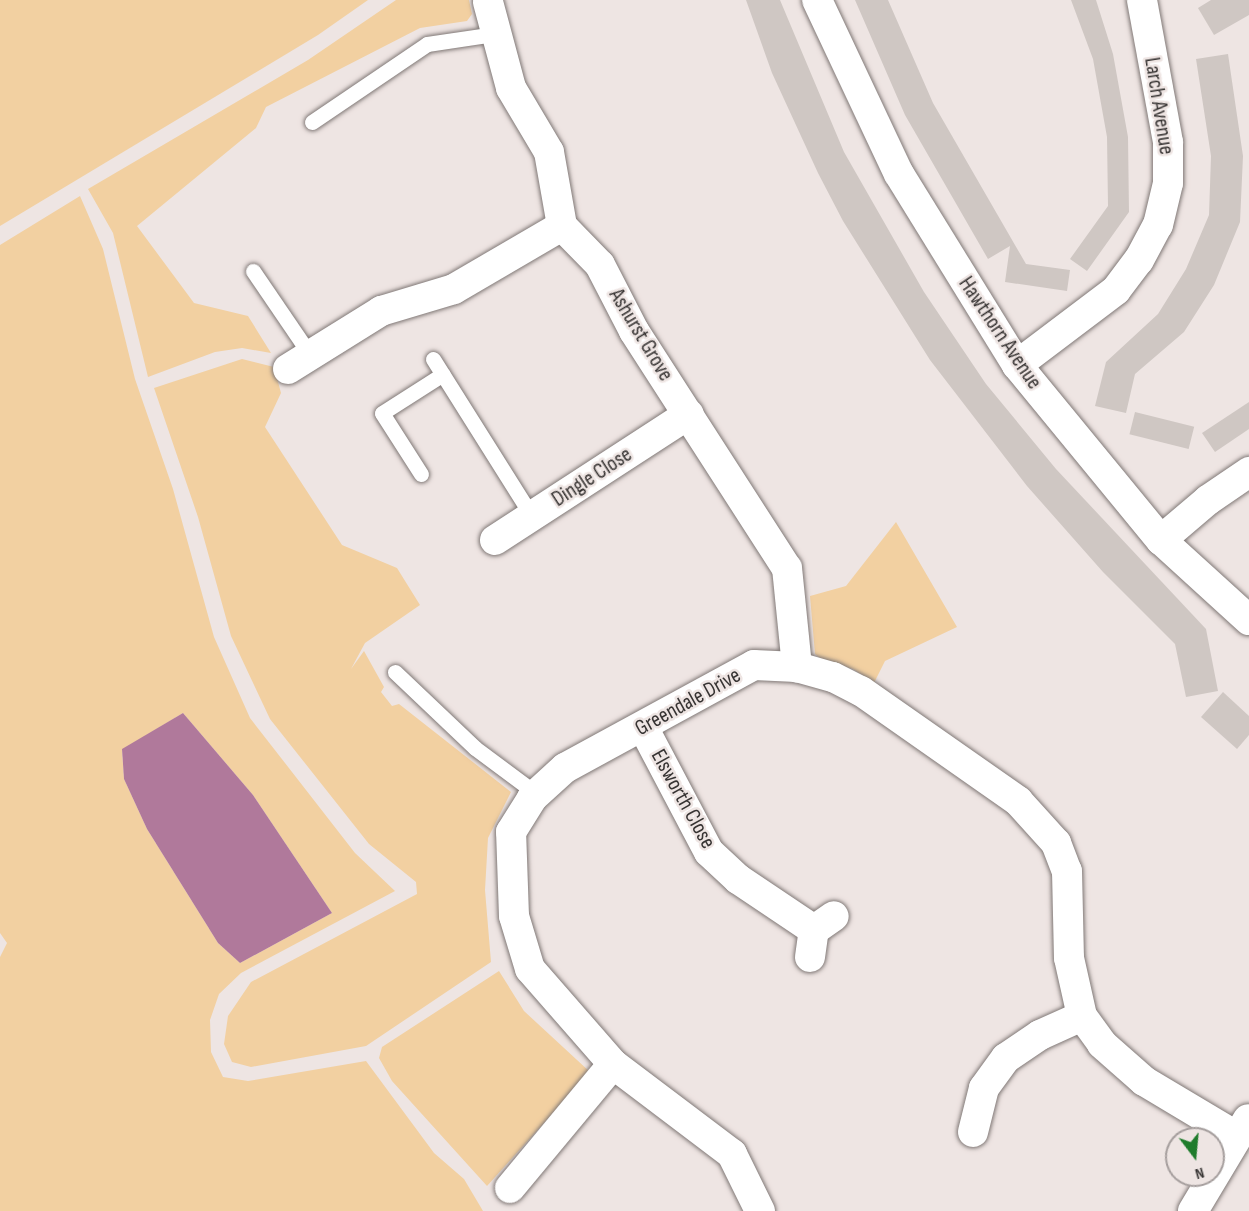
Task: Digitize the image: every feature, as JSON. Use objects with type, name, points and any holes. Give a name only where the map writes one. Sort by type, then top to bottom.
[{"type":"street","name":"Hawthorn Avenue","points":[[817,0],[899,174],[1017,365],[1161,540],[1249,620]]},
{"type":"street","name":"Larch Avenue","points":[[1017,365],[1116,290],[1139,260],[1158,225],[1168,183],[1168,142],[1142,0]]},
{"type":"street","points":[[299,361],[381,311],[454,289],[562,226],[549,152],[511,88],[488,2]]},
{"type":"street","name":"Ashurst Grove","points":[[562,226],[600,265],[634,331],[787,568],[797,667]]},
{"type":"street","name":"Dingle Close","points":[[495,540],[689,414]]},
{"type":"street","points":[[1161,540],[1208,500],[1249,472]]},
{"type":"street","name":"Greendale Drive","points":[[760,1211],[732,1154],[613,1064],[530,969],[514,916],[511,832],[537,794],[565,768],[754,665],[797,667],[833,677],[861,691],[976,768],[1038,820],[1056,843],[1067,871],[1069,958],[1082,1016],[1102,1044],[1137,1075],[1242,1127],[1203,1207]]},
{"type":"street","name":"Elsworth Close","points":[[643,727],[709,852],[738,879],[819,935]]},
{"type":"street","points":[[969,1115],[984,1088],[1006,1058],[1040,1035],[1082,1016]]},
{"type":"street","points":[[510,1188],[613,1064]]},
{"type":"lane","points":[[312,122],[427,44],[495,34]]},
{"type":"lane","points":[[253,271],[299,361]]},
{"type":"lane","points":[[433,359],[532,516]]},
{"type":"lane","points":[[421,474],[382,412],[442,374]]},
{"type":"lane","points":[[395,672],[482,754],[537,794]]},
{"type":"shaded area","points":[[0,0],[368,0],[318,35],[0,226]]},
{"type":"shaded area","points":[[396,0],[469,0],[472,14],[467,21],[420,28],[266,107],[256,128],[137,226],[194,303],[248,316],[271,353],[242,348],[215,352],[148,377],[113,233],[88,189],[308,60]]},
{"type":"shaded area","points":[[80,196],[103,249],[135,379],[173,489],[214,637],[250,718],[355,853],[395,891],[241,973],[219,994],[210,1020],[211,1052],[223,1077],[248,1081],[366,1061],[434,1153],[464,1179],[483,1211],[0,1211],[0,957],[7,943],[0,933],[0,245]],"holes":[[[183,713],[253,795],[332,913],[240,963],[218,943],[147,829],[124,779],[122,750]]]},
{"type":"shaded area","points":[[242,359],[274,367],[281,393],[265,427],[342,545],[397,568],[420,605],[365,643],[351,669],[364,651],[384,687],[381,692],[392,706],[399,704],[511,792],[488,838],[485,890],[491,962],[366,1046],[251,1067],[232,1062],[224,1044],[228,1016],[251,982],[417,894],[416,882],[369,844],[270,719],[231,636],[198,517],[154,388]]},
{"type":"shaded area","points":[[896,522],[957,627],[885,661],[874,683],[853,669],[822,660],[815,654],[810,596],[846,586]]},
{"type":"shaded area","points":[[183,713],[253,795],[332,913],[240,963],[218,943],[147,829],[124,779],[122,749]]},
{"type":"shaded area","points":[[499,971],[524,1011],[590,1072],[487,1186],[392,1081],[379,1058],[382,1047]]},
{"type":"building","points":[[746,0],[780,0],[844,152],[924,292],[986,384],[1056,469],[1206,629],[1218,691],[1186,697],[1175,644],[1103,572],[1027,486],[930,360],[843,221],[818,173],[772,73]]},
{"type":"building","points":[[855,0],[888,0],[933,103],[1026,264],[1070,270],[1067,291],[1005,282],[1010,246],[988,259],[905,115]]},
{"type":"building","points":[[1071,0],[1096,0],[1113,54],[1128,137],[1129,212],[1087,271],[1070,259],[1108,206],[1107,137],[1093,59]]},
{"type":"building","points":[[1211,0],[1249,0],[1249,15],[1214,35],[1198,8]]},
{"type":"building","points":[[1228,54],[1243,156],[1240,222],[1214,285],[1184,332],[1135,374],[1126,413],[1095,406],[1106,362],[1158,314],[1186,269],[1209,215],[1211,156],[1196,59]]},
{"type":"building","points":[[1249,402],[1249,429],[1215,452],[1202,433]]},
{"type":"building","points":[[1135,412],[1194,427],[1189,449],[1129,434]]},
{"type":"building","points":[[1223,692],[1249,716],[1249,735],[1237,749],[1201,717]]}]
